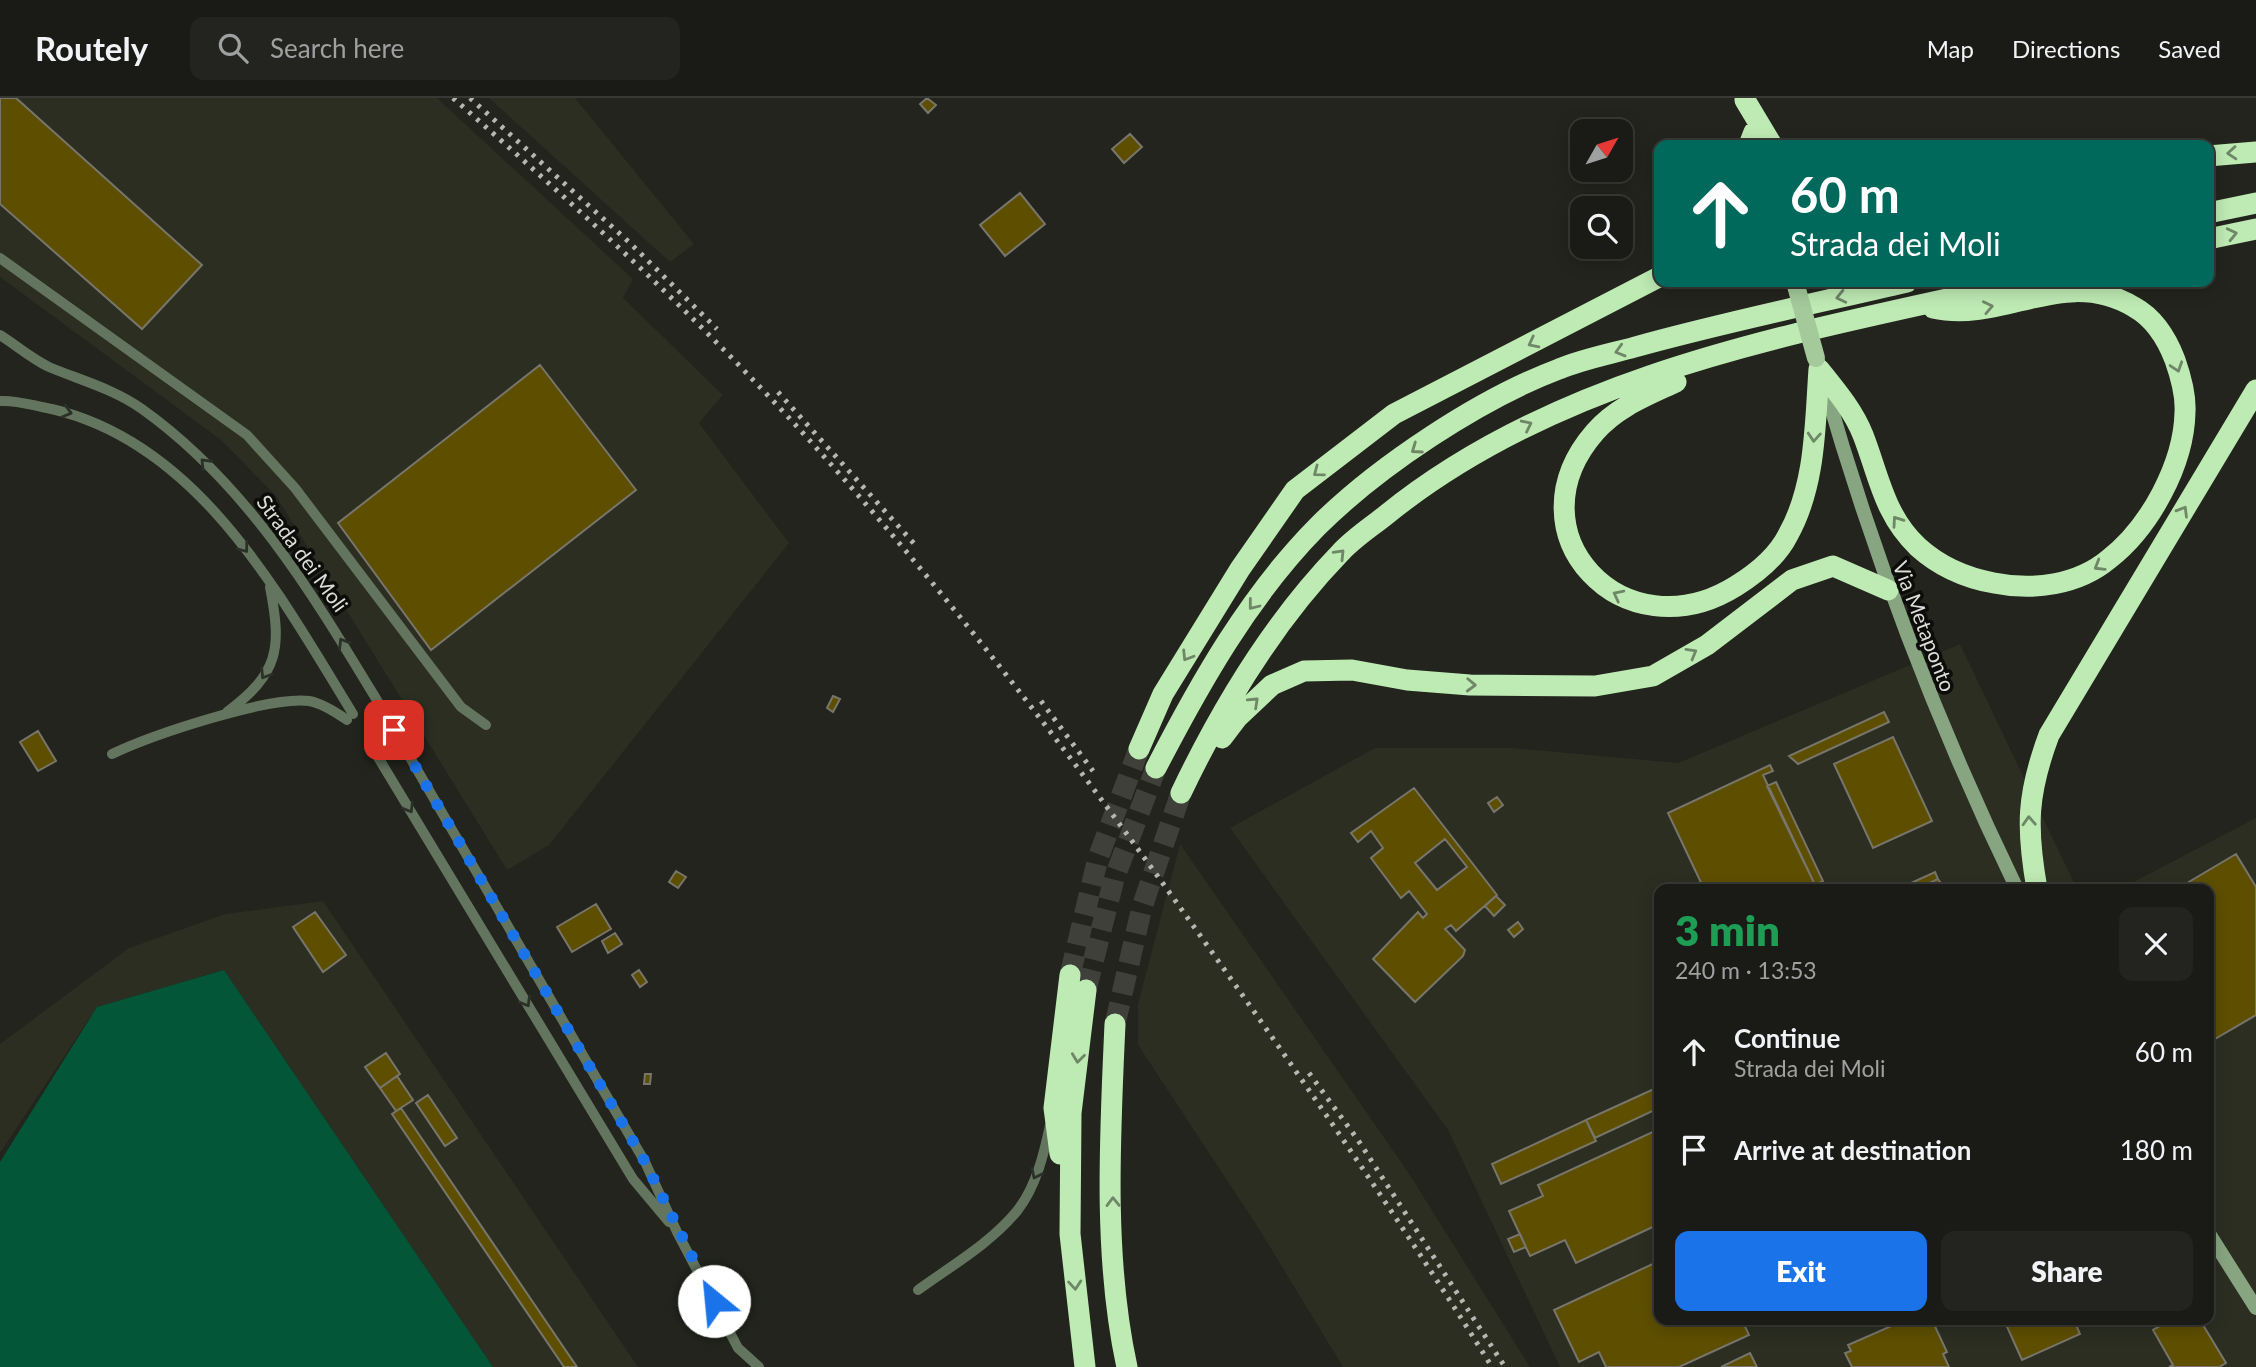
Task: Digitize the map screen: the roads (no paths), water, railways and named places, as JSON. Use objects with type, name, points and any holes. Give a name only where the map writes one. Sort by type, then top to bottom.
[{"type":"highway","points":[[1745,100],[1769,140]]},
{"type":"highway","points":[[2214,156],[2256,152]]},
{"type":"highway","points":[[2214,212],[2256,203]]},
{"type":"highway","points":[[2214,238],[2256,229]]},
{"type":"highway","points":[[1139,749],[1163,694],[1240,569],[1295,490],[1394,414],[1654,280]]},
{"type":"highway","points":[[1156,768],[1188,706],[1249,610],[1317,527],[1375,478],[1465,415],[1559,369],[1667,338],[1886,287]]},
{"type":"highway","points":[[1888,590],[1833,566],[1792,580],[1707,645],[1653,676],[1595,686],[1470,685],[1407,680],[1352,670],[1304,671],[1272,685],[1238,717],[1181,793],[1205,742],[1278,627],[1352,542],[1417,490],[1484,446],[1564,407],[1717,355],[2002,287]]},
{"type":"highway","points":[[1818,363],[1858,425],[1884,499],[1894,519],[1919,548],[1938,562],[1982,581],[2022,587],[2076,577],[2109,559],[2150,512],[2171,471],[2183,434],[2184,392],[2171,350],[2150,318],[2135,307],[2103,293],[2087,291],[2049,293],[1965,311],[1947,311],[1921,305]]},
{"type":"highway","points":[[1717,355],[1680,381],[1637,399],[1616,414],[1596,431],[1571,471],[1564,514],[1569,536],[1587,570],[1605,588],[1623,599],[1665,607],[1709,599],[1745,581],[1781,547],[1797,515],[1813,454],[1818,363]]},
{"type":"highway","points":[[2037,884],[2029,804],[2033,781],[2049,735],[2256,390]]},
{"type":"highway","points":[[1070,975],[1054,1108],[1085,1367]]},
{"type":"highway","points":[[1070,1234],[1071,1114],[1086,990]]},
{"type":"highway","points":[[1115,1024],[1111,1111],[1114,1265],[1119,1332],[1127,1367]]},
{"type":"main road","points":[[1796,287],[1818,363]]},
{"type":"main road","name":"Via Metaponto","points":[[1818,363],[1854,491],[1888,590],[1966,783],[2015,884]]},
{"type":"main road","points":[[2214,1242],[2256,1308]]},
{"type":"lane","points":[[0,258],[247,435],[295,488],[461,707],[486,725]]},
{"type":"lane","name":"Strada dei Moli","points":[[0,335],[47,366],[93,383],[140,407],[194,451],[257,516],[316,599],[378,702]]},
{"type":"lane","points":[[0,401],[73,413],[138,444],[197,493],[242,544],[270,584],[350,717],[311,701],[283,701],[222,717],[132,745],[112,754]]},
{"type":"lane","points":[[222,717],[253,692],[272,664],[278,630],[270,584]]},
{"type":"lane","points":[[394,730],[645,1162],[677,1232],[738,1348],[759,1367]]},
{"type":"lane","points":[[373,749],[633,1179],[677,1232]]},
{"type":"lane","points":[[918,1290],[980,1245],[1018,1210],[1041,1165],[1054,1108]]},
{"type":"tunnel","points":[[1070,975],[1098,858],[1139,749]]},
{"type":"tunnel","points":[[1086,990],[1114,879],[1156,768]]},
{"type":"tunnel","points":[[1115,1024],[1142,907],[1181,793]]},
{"type":"railway","points":[[453,98],[546,180],[726,352],[811,442],[918,565],[1070,757],[1166,888],[1286,1056],[1425,1262],[1492,1367]]},
{"type":"railway","points":[[470,98],[630,243],[717,329]]},
{"type":"railway","points":[[778,392],[918,548]]},
{"type":"railway","points":[[1041,701],[1093,771]]},
{"type":"railway","points":[[1309,1073],[1358,1140],[1505,1367]]}]
